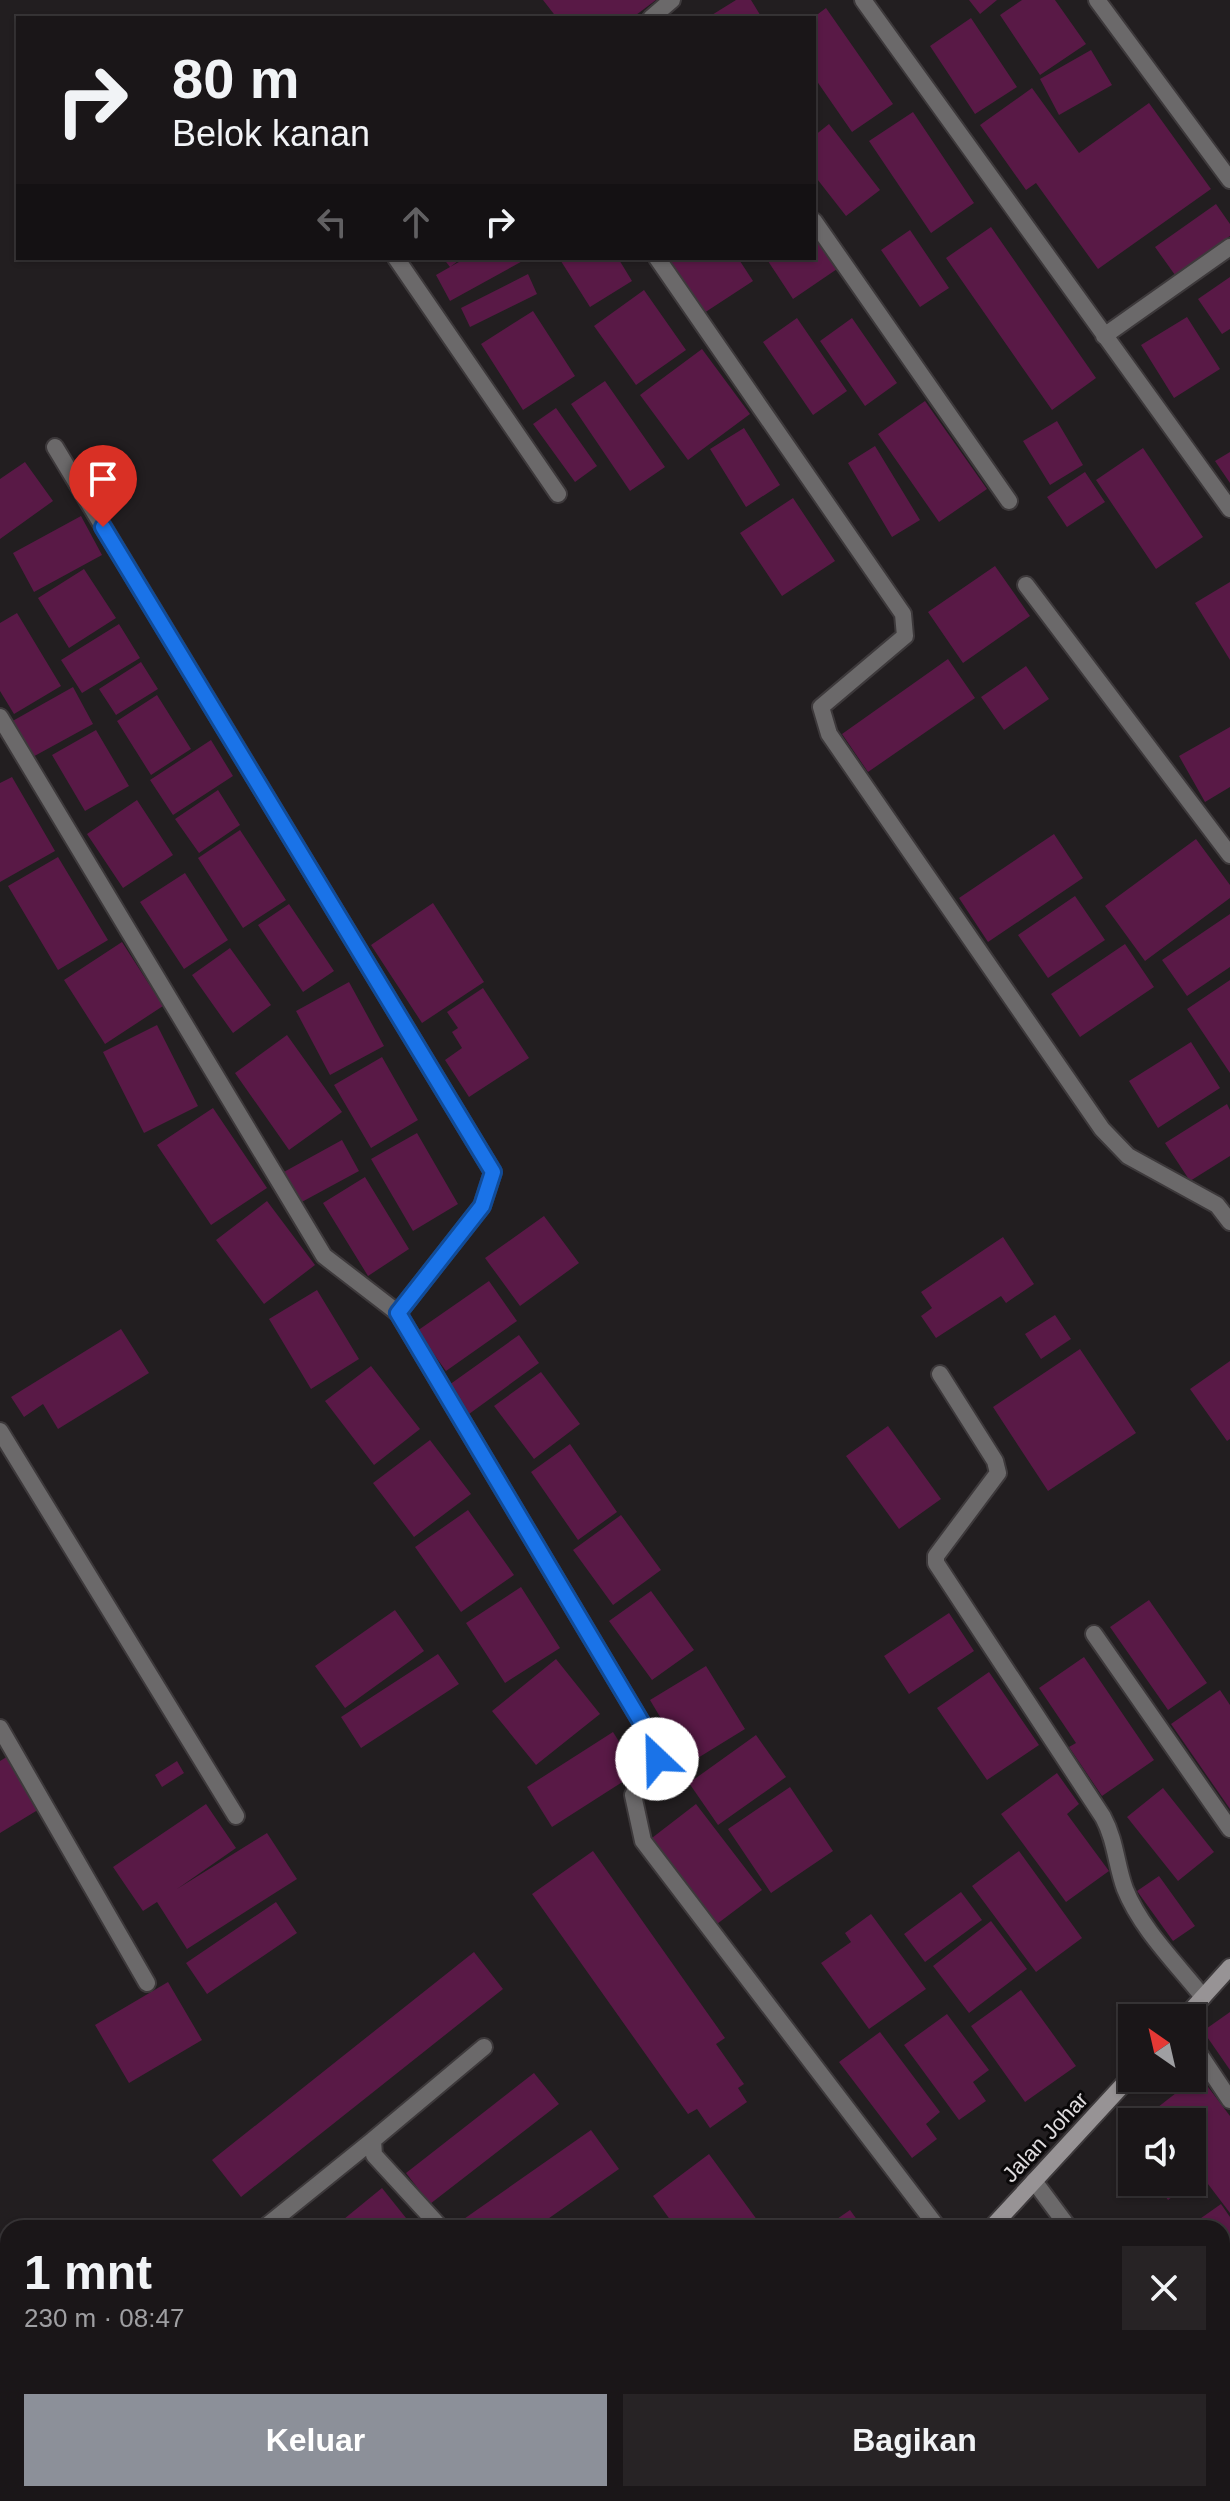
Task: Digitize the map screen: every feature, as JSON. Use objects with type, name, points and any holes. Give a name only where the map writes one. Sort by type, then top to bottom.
[{"type":"street","points":[[863,0],[1230,509]]},
{"type":"street","points":[[1097,0],[1230,180]]},
{"type":"street","points":[[816,224],[1009,501]]},
{"type":"street","points":[[1104,336],[1230,247]]},
{"type":"street","points":[[397,260],[558,494]]},
{"type":"street","points":[[658,260],[903,614],[905,636],[821,707],[829,734],[1102,1129],[1128,1156],[1217,1205],[1230,1222]]},
{"type":"street","points":[[55,447],[493,1172],[482,1206],[398,1313]]},
{"type":"street","points":[[1026,585],[1230,855]]},
{"type":"street","points":[[0,717],[324,1256],[398,1313],[656,1747],[657,1759],[633,1795],[643,1841],[932,2220]]},
{"type":"street","points":[[940,1374],[995,1461],[998,1473],[936,1556],[936,1563],[1103,1817],[1114,1838],[1125,1888],[1138,1915],[1203,1997]]},
{"type":"street","points":[[0,1431],[236,1816]]},
{"type":"street","points":[[1094,1634],[1230,1829]]},
{"type":"street","points":[[0,1728],[147,1983]]},
{"type":"street","points":[[1197,2004],[1230,1967]]},
{"type":"street","points":[[274,2220],[484,2047]]},
{"type":"street","points":[[1206,2064],[1230,2100]]},
{"type":"street","name":"Jalan Johar","points":[[998,2220],[1118,2090]]},
{"type":"street","points":[[373,2140],[374,2155],[434,2220]]},
{"type":"street","points":[[1034,2181],[1063,2220]]},
{"type":"building","points":[[543,0],[656,0],[635,16],[555,16]]},
{"type":"building","points":[[736,0],[751,0],[761,16],[710,16]]},
{"type":"building","points":[[969,0],[997,0],[980,14]]},
{"type":"building","points":[[1022,0],[1055,0],[1086,44],[1040,75],[1000,15]]},
{"type":"building","points":[[826,8],[893,104],[852,132],[816,80],[815,16]]},
{"type":"building","points":[[971,18],[1017,87],[975,114],[930,46]]},
{"type":"building","points":[[1091,50],[1112,85],[1059,115],[1040,79]]},
{"type":"building","points":[[1032,88],[1079,153],[1149,103],[1211,189],[1098,269],[1036,183],[1026,190],[980,125]]},
{"type":"building","points":[[913,112],[974,203],[931,233],[869,141]]},
{"type":"building","points":[[829,124],[880,190],[846,216],[816,178],[816,134]]},
{"type":"building","points":[[1216,204],[1230,224],[1230,236],[1175,275],[1155,247]]},
{"type":"building","points":[[991,227],[1096,378],[1052,410],[946,258]]},
{"type":"building","points":[[910,230],[949,288],[920,307],[881,250]]},
{"type":"building","points":[[816,232],[840,267],[793,299],[767,260],[816,260]]},
{"type":"building","points":[[445,260],[459,260],[450,267]]},
{"type":"building","points":[[462,260],[524,260],[450,301],[436,275]]},
{"type":"building","points":[[560,260],[619,260],[632,281],[590,307]]},
{"type":"building","points":[[665,260],[739,260],[753,281],[701,315]]},
{"type":"building","points":[[528,274],[537,294],[470,327],[461,308]]},
{"type":"building","points":[[1230,277],[1230,329],[1222,334],[1198,299]]},
{"type":"building","points":[[644,290],[686,350],[636,385],[594,326]]},
{"type":"building","points":[[533,311],[575,376],[523,410],[481,344]]},
{"type":"building","points":[[1187,317],[1220,369],[1174,398],[1141,345]]},
{"type":"building","points":[[797,318],[847,391],[813,415],[763,342]]},
{"type":"building","points":[[852,318],[897,383],[865,406],[820,341]]},
{"type":"building","points":[[702,349],[750,414],[688,460],[640,395]]},
{"type":"building","points":[[605,381],[665,467],[630,491],[571,404]]},
{"type":"building","points":[[925,401],[987,489],[939,522],[878,434]]},
{"type":"building","points":[[556,408],[597,466],[575,482],[533,424]]},
{"type":"building","points":[[1057,421],[1083,465],[1050,485],[1023,441]]},
{"type":"building","points":[[744,428],[780,485],[746,507],[710,449]]},
{"type":"building","points":[[875,446],[920,520],[892,537],[848,463]]},
{"type":"building","points":[[1143,448],[1203,537],[1156,569],[1096,480]]},
{"type":"building","points":[[1230,452],[1230,483],[1215,461]]},
{"type":"building","points":[[25,462],[53,501],[0,539],[0,479]]},
{"type":"building","points":[[1085,472],[1105,502],[1067,527],[1047,497]]},
{"type":"building","points":[[793,498],[835,561],[782,596],[740,533]]},
{"type":"building","points":[[81,516],[102,555],[34,592],[13,553]]},
{"type":"building","points":[[995,566],[1030,616],[963,663],[928,612]]},
{"type":"building","points":[[84,569],[116,618],[69,648],[38,598]]},
{"type":"building","points":[[1230,582],[1230,660],[1195,603]]},
{"type":"building","points":[[17,613],[61,686],[14,714],[0,691],[0,623]]},
{"type":"building","points":[[119,624],[140,658],[82,693],[61,660]]},
{"type":"building","points":[[948,659],[975,698],[868,772],[842,734]]},
{"type":"building","points":[[141,662],[158,689],[116,715],[99,689]]},
{"type":"building","points":[[1026,666],[1049,699],[1004,730],[981,697]]},
{"type":"building","points":[[73,687],[93,724],[29,759],[9,723]]},
{"type":"building","points":[[157,695],[191,749],[151,775],[117,721]]},
{"type":"building","points":[[1230,727],[1230,787],[1205,802],[1179,756]]},
{"type":"building","points":[[96,730],[129,786],[85,811],[52,755]]},
{"type":"building","points":[[211,740],[233,776],[173,815],[150,780]]},
{"type":"building","points":[[12,777],[55,851],[0,882],[0,783]]},
{"type":"building","points":[[218,790],[240,825],[199,853],[175,819]]},
{"type":"building","points":[[137,800],[173,855],[123,888],[87,834]]},
{"type":"building","points":[[240,830],[286,900],[243,928],[198,858]]},
{"type":"building","points":[[1054,834],[1083,878],[988,942],[959,898]]},
{"type":"building","points":[[1196,839],[1230,885],[1230,898],[1145,961],[1105,906]]},
{"type":"building","points":[[58,857],[108,940],[58,970],[8,886]]},
{"type":"building","points":[[185,873],[228,940],[184,969],[140,902]]},
{"type":"building","points":[[1075,896],[1105,940],[1048,978],[1018,935]]},
{"type":"building","points":[[433,903],[484,982],[422,1023],[371,945]]},
{"type":"building","points":[[289,904],[334,971],[303,992],[258,925]]},
{"type":"building","points":[[1230,914],[1230,967],[1187,996],[1162,960]]},
{"type":"building","points":[[122,942],[163,1006],[105,1044],[64,980]]},
{"type":"building","points":[[1125,944],[1154,987],[1080,1037],[1051,994]]},
{"type":"building","points":[[230,948],[271,1005],[233,1033],[192,975]]},
{"type":"building","points":[[1230,980],[1230,1073],[1187,1009]]},
{"type":"building","points":[[349,982],[384,1046],[330,1075],[296,1011]]},
{"type":"building","points":[[483,988],[529,1058],[469,1097],[445,1060],[462,1048],[452,1032],[458,1028],[447,1012]]},
{"type":"building","points":[[157,1025],[198,1106],[144,1133],[103,1052]]},
{"type":"building","points":[[287,1035],[342,1112],[289,1150],[235,1073]]},
{"type":"building","points":[[1191,1042],[1220,1088],[1158,1128],[1129,1081]]},
{"type":"building","points":[[382,1057],[418,1120],[371,1148],[334,1085]]},
{"type":"building","points":[[1227,1104],[1230,1110],[1230,1156],[1190,1181],[1165,1143]]},
{"type":"building","points":[[213,1108],[267,1188],[211,1225],[157,1145]]},
{"type":"building","points":[[417,1133],[458,1204],[413,1231],[371,1159]]},
{"type":"building","points":[[342,1140],[359,1171],[298,1204],[282,1173]]},
{"type":"building","points":[[365,1177],[409,1249],[368,1276],[323,1203]]},
{"type":"building","points":[[267,1201],[315,1265],[264,1304],[216,1240]]},
{"type":"building","points":[[544,1216],[579,1263],[520,1306],[485,1258]]},
{"type":"building","points":[[1003,1237],[1034,1284],[1006,1303],[1001,1296],[936,1338],[921,1316],[932,1308],[921,1292]]},
{"type":"building","points":[[489,1281],[517,1321],[446,1371],[417,1331]]},
{"type":"building","points":[[317,1290],[359,1359],[311,1389],[269,1319]]},
{"type":"building","points":[[1055,1315],[1071,1339],[1041,1359],[1025,1334]]},
{"type":"building","points":[[121,1329],[149,1373],[58,1429],[43,1404],[24,1417],[11,1397]]},
{"type":"building","points":[[519,1335],[539,1363],[469,1414],[449,1385]]},
{"type":"building","points":[[1080,1349],[1136,1433],[1048,1491],[993,1407]]},
{"type":"building","points":[[1230,1361],[1230,1439],[1227,1441],[1190,1389]]},
{"type":"building","points":[[371,1366],[420,1429],[374,1465],[325,1401]]},
{"type":"building","points":[[541,1372],[580,1424],[534,1459],[494,1406]]},
{"type":"building","points":[[888,1426],[941,1499],[899,1529],[846,1456]]},
{"type":"building","points":[[430,1440],[471,1494],[414,1537],[373,1483]]},
{"type":"building","points":[[570,1444],[617,1512],[578,1540],[531,1472]]},
{"type":"building","points":[[468,1510],[514,1575],[461,1612],[415,1547]]},
{"type":"building","points":[[621,1515],[661,1570],[613,1605],[573,1550]]},
{"type":"building","points":[[521,1587],[560,1648],[505,1683],[466,1623]]},
{"type":"building","points":[[651,1591],[694,1650],[652,1680],[609,1621]]},
{"type":"building","points":[[1149,1600],[1207,1683],[1168,1710],[1110,1627]]},
{"type":"building","points":[[395,1610],[424,1651],[345,1708],[315,1666]]},
{"type":"building","points":[[949,1613],[974,1651],[909,1694],[884,1656]]},
{"type":"building","points":[[438,1654],[459,1684],[361,1748],[341,1717]]},
{"type":"building","points":[[1084,1657],[1154,1760],[1102,1796],[1069,1747],[1076,1743],[1039,1688]]},
{"type":"building","points":[[556,1659],[600,1714],[536,1765],[492,1711]]},
{"type":"building","points":[[706,1666],[745,1729],[688,1764],[650,1700]]},
{"type":"building","points":[[989,1672],[1039,1745],[987,1780],[937,1708]]},
{"type":"building","points":[[1220,1690],[1230,1705],[1230,1809],[1171,1724]]},
{"type":"building","points":[[613,1732],[638,1772],[552,1827],[527,1787]]},
{"type":"building","points":[[756,1735],[786,1777],[718,1825],[689,1783]]},
{"type":"building","points":[[10,1755],[41,1808],[0,1833],[0,1761]]},
{"type":"building","points":[[177,1761],[184,1773],[162,1787],[155,1775]]},
{"type":"building","points":[[1057,1773],[1079,1804],[1067,1814],[1109,1871],[1066,1902],[1001,1814]]},
{"type":"building","points":[[790,1787],[833,1851],[771,1893],[728,1829]]},
{"type":"building","points":[[1163,1788],[1214,1852],[1178,1881],[1127,1817]]},
{"type":"building","points":[[206,1804],[236,1848],[177,1889],[267,1833],[297,1879],[187,1949],[157,1902],[143,1911],[113,1867]]},
{"type":"building","points":[[696,1804],[762,1890],[713,1927],[648,1841]]},
{"type":"building","points":[[593,1851],[725,2038],[716,2044],[744,2084],[738,2088],[747,2102],[710,2128],[697,2109],[688,2114],[532,1894]]},
{"type":"building","points":[[1019,1851],[1082,1938],[1036,1972],[972,1886]]},
{"type":"building","points":[[1159,1876],[1195,1926],[1173,1941],[1137,1891]]},
{"type":"building","points":[[961,1892],[982,1920],[925,1962],[904,1934]]},
{"type":"building","points":[[276,1902],[297,1933],[207,1994],[186,1963]]},
{"type":"building","points":[[871,1914],[926,1989],[869,2029],[821,1963],[851,1942],[845,1933]]},
{"type":"building","points":[[991,1921],[1027,1969],[969,2013],[933,1966]]},
{"type":"building","points":[[474,1952],[503,1989],[241,2197],[212,2160]]},
{"type":"building","points":[[168,1982],[202,2040],[129,2083],[95,2025]]},
{"type":"building","points":[[1021,1990],[1076,2066],[1025,2102],[971,2026]]},
{"type":"building","points":[[1230,2012],[1230,2070],[1206,2035],[1206,2029]]},
{"type":"building","points":[[947,2014],[989,2070],[973,2082],[986,2101],[959,2120],[904,2045]]},
{"type":"building","points":[[880,2032],[940,2112],[926,2124],[937,2139],[912,2158],[839,2062]]},
{"type":"building","points":[[534,2073],[559,2104],[430,2204],[406,2173]]},
{"type":"building","points":[[1206,2084],[1230,2116],[1230,2213],[1206,2181],[1206,2108],[1157,2108],[1177,2092],[1206,2092]]},
{"type":"building","points":[[591,2130],[619,2169],[546,2220],[462,2220]]},
{"type":"building","points":[[709,2154],[757,2220],[670,2220],[653,2196]]},
{"type":"building","points":[[382,2188],[406,2218],[404,2220],[343,2220]]},
{"type":"building","points":[[1221,2204],[1230,2217],[1230,2220],[1198,2220]]},
{"type":"building","points":[[850,2210],[857,2220],[836,2220]]},
{"type":"route","points":[[103,527],[493,1172],[482,1206],[398,1313],[656,1747],[657,1759]]}]
